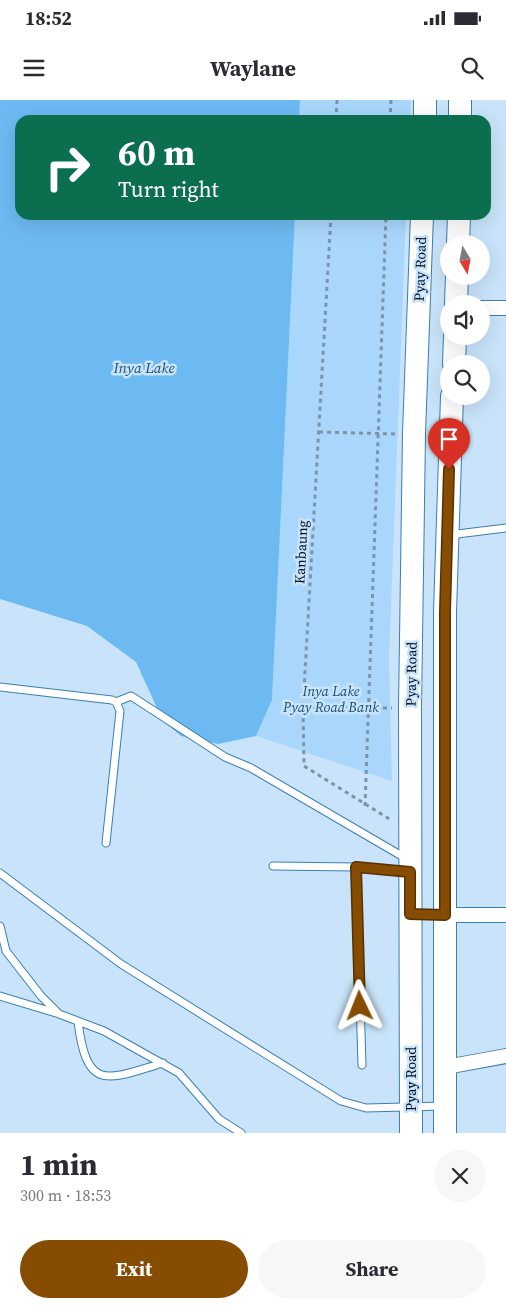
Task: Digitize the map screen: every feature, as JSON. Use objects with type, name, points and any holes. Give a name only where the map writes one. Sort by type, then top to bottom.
[{"type":"highway","points":[[425,100],[425,115]]},
{"type":"highway","points":[[460,100],[460,115]]},
{"type":"highway","name":"Pyay Road","points":[[411,1133],[410,708],[414,434],[422,220]]},
{"type":"highway","points":[[458,235],[459,220]]},
{"type":"highway","points":[[445,1133],[444,684],[452,405]]},
{"type":"highway","points":[[414,468],[449,469]]},
{"type":"highway","points":[[410,863],[445,857]]},
{"type":"highway","points":[[410,914],[445,915]]},
{"type":"street","points":[[490,308],[506,308]]},
{"type":"street","points":[[445,915],[506,915]]},
{"type":"street","points":[[446,1067],[506,1056]]},
{"type":"lane","points":[[447,536],[506,528]]},
{"type":"lane","points":[[0,687],[116,702],[131,696],[225,757],[251,768],[410,863]]},
{"type":"lane","points":[[106,843],[120,711],[116,702]]},
{"type":"lane","points":[[274,866],[356,867],[410,863]]},
{"type":"lane","points":[[356,867],[362,1065]]},
{"type":"lane","points":[[0,873],[121,964],[341,1101],[366,1108],[446,1106]]},
{"type":"lane","points":[[0,926],[6,951],[41,996],[58,1014]]},
{"type":"lane","points":[[0,996],[104,1031],[163,1063],[179,1074],[219,1119],[241,1133]]},
{"type":"lane","points":[[78,1022],[81,1045],[88,1063],[93,1072],[101,1077],[131,1073],[163,1063]]},
{"type":"path","points":[[336,115],[337,100]]},
{"type":"path","points":[[390,115],[391,100]]},
{"type":"path","name":"Kanbaung","points":[[331,220],[303,707],[304,766],[365,806],[410,831]]},
{"type":"path","points":[[365,806],[386,220]]},
{"type":"path","points":[[319,432],[414,434]]},
{"type":"path","points":[[303,707],[410,708]]},
{"type":"green space","points":[[300,100],[411,100],[410,115],[299,115]]},
{"type":"green space","name":"Inya Lake Pyay Road Bank","points":[[295,220],[406,220],[389,659],[392,781],[256,736],[272,700]]},
{"type":"water","name":"Inya Lake","points":[[0,100],[300,100],[299,115],[15,115],[15,220],[295,220],[272,700],[256,736],[218,744],[181,736],[163,721],[136,662],[87,626],[0,599]]},
{"type":"route","points":[[360,1006],[356,867],[410,872],[410,914],[445,915],[444,712],[449,469]]}]
